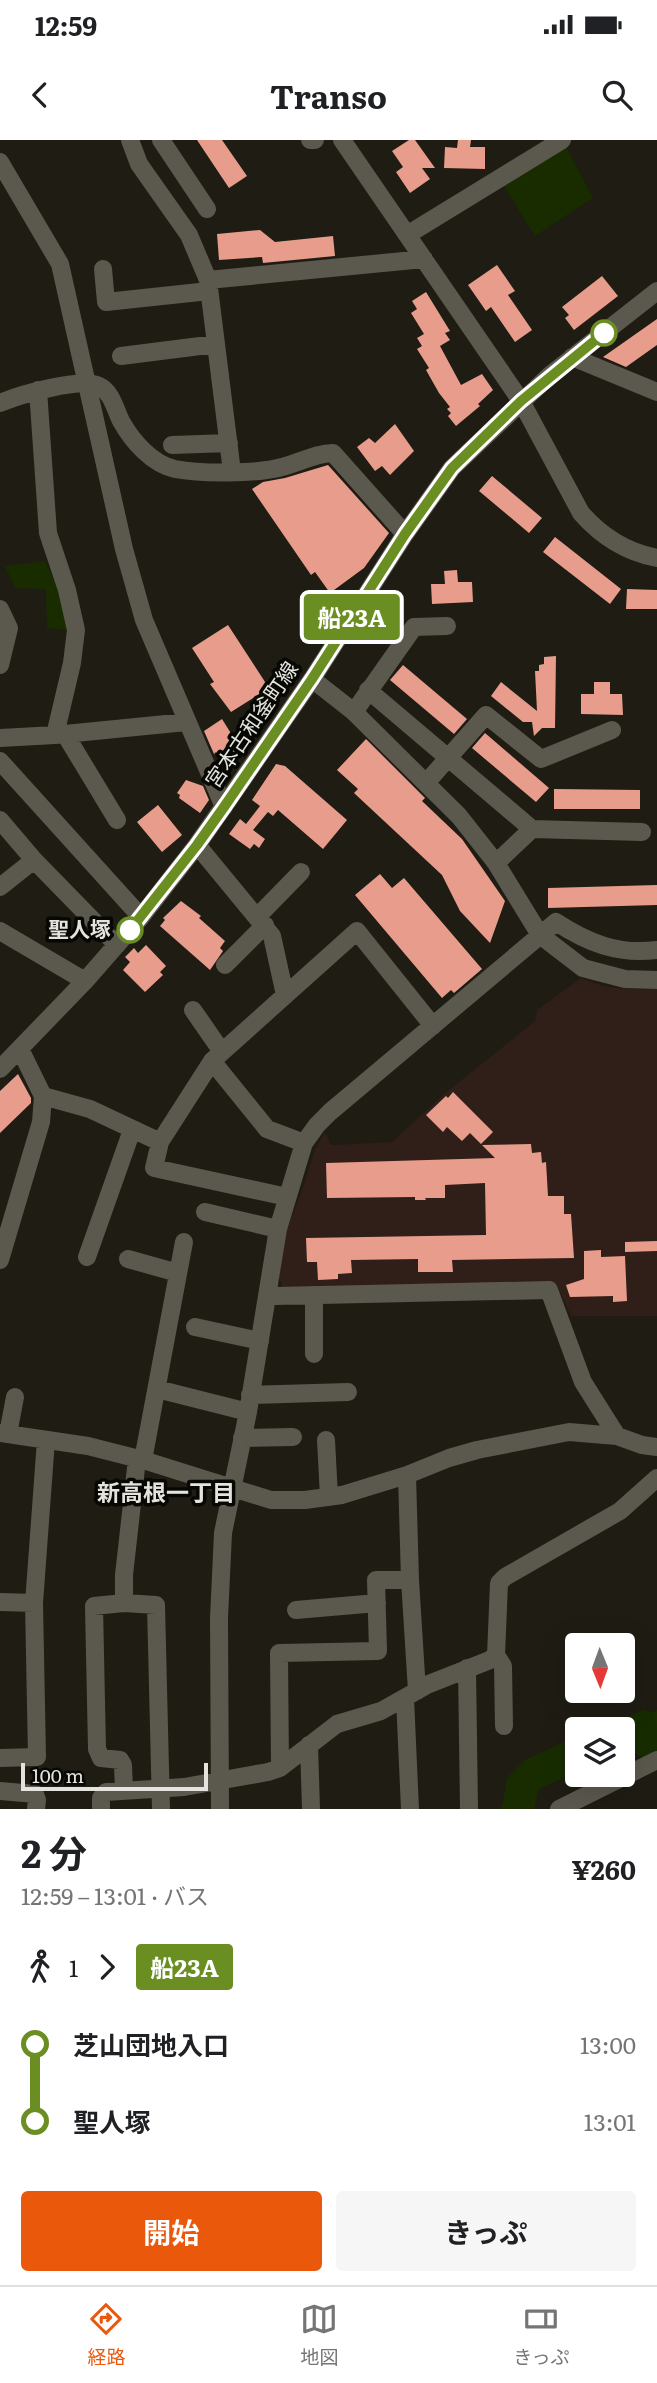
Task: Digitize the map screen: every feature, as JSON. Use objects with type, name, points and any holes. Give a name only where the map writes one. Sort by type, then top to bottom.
[{"type":"street","points":[[130,140],[139,164],[189,234],[209,285],[232,472]]},
{"type":"street","points":[[160,140],[206,209]]},
{"type":"street","points":[[342,140],[521,401],[581,513],[600,532],[621,547],[657,558]]},
{"type":"street","points":[[407,234],[562,140]]},
{"type":"street","points":[[0,162],[60,264],[124,549],[144,620],[224,807]]},
{"type":"street","points":[[103,269],[106,302],[209,285],[424,259]]},
{"type":"street","name":"宮本古和釜町線","points":[[0,1069],[117,945],[197,845],[312,679],[405,534],[452,468],[521,401],[657,291]]},
{"type":"street","points":[[121,356],[216,344]]},
{"type":"street","points":[[572,358],[657,392]]},
{"type":"street","points":[[0,403],[38,390],[87,383],[99,386],[108,393],[131,437],[155,461],[177,469],[232,472],[280,468],[333,453],[405,534]]},
{"type":"street","points":[[38,390],[48,533],[67,590],[76,630],[60,734],[117,821]]},
{"type":"street","points":[[172,445],[229,443]]},
{"type":"street","points":[[0,609],[9,628],[0,665]]},
{"type":"street","points":[[354,712],[414,627],[447,626]]},
{"type":"street","points":[[312,679],[354,712],[460,816],[496,863],[540,935],[583,968],[625,979],[657,980]]},
{"type":"street","points":[[368,690],[532,829],[642,832]]},
{"type":"street","points":[[426,783],[486,715],[541,759],[612,730]]},
{"type":"street","points":[[0,737],[186,722]]},
{"type":"street","points":[[0,761],[141,917]]},
{"type":"street","points":[[0,820],[34,860],[117,945]]},
{"type":"street","points":[[496,863],[532,829]]},
{"type":"street","points":[[197,845],[272,936],[285,995]]},
{"type":"street","points":[[0,887],[34,860]]},
{"type":"street","points":[[225,965],[302,872]]},
{"type":"street","points":[[220,1809],[219,1618],[223,1533],[249,1404],[278,1229],[304,1143],[330,1112],[556,922],[576,936],[608,949],[657,950]]},
{"type":"street","points":[[0,931],[85,981]]},
{"type":"street","points":[[287,1198],[154,1168],[160,1142],[217,1057],[357,931],[433,1026]]},
{"type":"street","points":[[193,1010],[217,1057],[267,1129],[304,1143]]},
{"type":"street","points":[[0,1260],[3,1239],[41,1122],[43,1096],[20,1049]]},
{"type":"street","points":[[43,1096],[90,1109],[160,1142]]},
{"type":"street","points":[[87,1258],[132,1130]]},
{"type":"street","points":[[205,1212],[278,1229]]},
{"type":"street","points":[[124,1603],[124,1574],[140,1459],[157,1389],[184,1242]]},
{"type":"street","points":[[128,1259],[178,1273]]},
{"type":"street","points":[[268,1294],[549,1290],[583,1382],[617,1436]]},
{"type":"street","points":[[314,1295],[314,1354]]},
{"type":"street","points":[[195,1327],[260,1341]]},
{"type":"street","points":[[157,1389],[249,1404],[348,1392]]},
{"type":"street","points":[[15,1397],[4,1434],[88,1446],[140,1459],[271,1500],[329,1497],[358,1491],[449,1458],[569,1432],[617,1436],[657,1447]]},
{"type":"street","points":[[242,1438],[293,1437]]},
{"type":"street","points":[[0,1758],[37,1757],[34,1603],[46,1440]]},
{"type":"street","points":[[326,1440],[329,1497]]},
{"type":"street","points":[[407,1475],[410,1809]]},
{"type":"street","points":[[504,1726],[503,1666],[496,1655],[499,1583],[620,1511],[656,1483]]},
{"type":"street","points":[[279,1768],[279,1653],[378,1651],[376,1580],[410,1580]]},
{"type":"street","points":[[0,1602],[34,1603]]},
{"type":"street","points":[[124,1790],[123,1765],[120,1760],[101,1758],[97,1749],[93,1606],[124,1603],[156,1605],[161,1809]]},
{"type":"street","points":[[296,1610],[377,1603]]},
{"type":"street","points":[[102,1809],[101,1798],[106,1792],[219,1781],[253,1776],[279,1768],[337,1724],[381,1711],[411,1694],[496,1655]]},
{"type":"street","points":[[467,1668],[469,1809]]},
{"type":"street","points":[[309,1745],[312,1809]]},
{"type":"street","points":[[559,1809],[657,1760]]},
{"type":"street","points":[[0,1791],[35,1794],[36,1809]]},
{"type":"shaded area","points":[[581,978],[603,986],[657,989],[657,1316],[571,1316],[556,1283],[283,1288],[279,1278],[283,1239],[315,1149],[325,1132],[331,1145],[392,1142],[444,1094],[535,1021],[537,1010]]},
{"type":"green space","points":[[565,145],[593,198],[535,236],[502,183]]},
{"type":"green space","points":[[45,561],[59,591],[68,630],[47,628],[46,589],[15,588],[5,566]]},
{"type":"green space","points":[[644,1709],[651,1713],[657,1710],[657,1752],[644,1759],[635,1753],[635,1717],[628,1717]]},
{"type":"green space","points":[[565,1741],[565,1777],[539,1789],[534,1809],[499,1809],[502,1806],[507,1778],[525,1760]]},
{"type":"building","points":[[197,140],[222,140],[247,176],[229,188]]},
{"type":"building","points":[[409,140],[415,140],[435,168],[422,168],[430,179],[410,193],[396,172],[403,167],[392,151]]},
{"type":"building","points":[[458,140],[471,140],[470,147],[485,147],[485,169],[444,168],[445,147],[457,148]]},
{"type":"building","points":[[260,230],[275,242],[333,236],[335,256],[263,263],[262,257],[219,260],[217,234]]},
{"type":"building","points":[[497,265],[515,291],[508,295],[532,330],[515,342],[491,307],[486,311],[468,285]]},
{"type":"building","points":[[602,276],[618,296],[574,330],[565,318],[569,315],[562,307]]},
{"type":"building","points":[[426,292],[450,331],[445,333],[450,340],[440,346],[461,385],[482,374],[493,390],[478,404],[480,406],[456,426],[448,416],[451,413],[447,409],[450,407],[439,393],[426,370],[429,368],[417,349],[422,346],[417,338],[424,334],[411,313],[417,309],[412,301]]},
{"type":"building","points":[[657,319],[657,345],[626,367],[603,357]]},
{"type":"building","points":[[395,424],[414,451],[390,475],[382,466],[375,471],[357,447],[369,438],[375,443]]},
{"type":"building","points":[[328,465],[389,533],[364,568],[330,593],[315,572],[311,575],[252,489],[263,482]]},
{"type":"building","points":[[492,476],[542,518],[529,533],[479,491]]},
{"type":"building","points":[[555,537],[621,589],[610,604],[543,552]]},
{"type":"building","points":[[457,570],[458,582],[472,582],[473,602],[432,604],[431,584],[445,584],[444,571]]},
{"type":"building","points":[[627,589],[657,590],[657,609],[626,609]]},
{"type":"building","points":[[228,625],[269,688],[231,712],[210,684],[214,682],[192,648]]},
{"type":"building","points":[[556,656],[555,728],[542,728],[534,736],[532,722],[523,722],[491,696],[501,682],[537,711],[535,671],[539,671],[539,665],[544,664],[544,657]]},
{"type":"building","points":[[403,665],[467,719],[454,734],[390,680]]},
{"type":"building","points":[[594,682],[610,682],[610,694],[622,694],[623,715],[581,714],[581,694],[594,694]]},
{"type":"building","points":[[222,719],[242,751],[223,763],[216,752],[214,754],[204,731]]},
{"type":"building","points":[[485,733],[549,788],[536,802],[472,748]]},
{"type":"building","points":[[366,739],[425,798],[422,801],[462,839],[505,901],[490,943],[460,911],[442,875],[354,793],[358,789],[337,770]]},
{"type":"building","points":[[276,764],[285,766],[347,820],[323,849],[278,810],[273,816],[268,812],[253,830],[265,839],[259,848],[254,844],[250,849],[229,834],[240,819],[246,824],[260,806],[252,800]]},
{"type":"building","points":[[186,780],[203,786],[209,800],[200,813],[179,798],[177,793]]},
{"type":"building","points":[[554,789],[640,790],[640,809],[554,809]]},
{"type":"building","points":[[158,805],[182,835],[162,852],[137,822]]},
{"type":"building","points":[[380,874],[392,888],[404,878],[482,969],[454,993],[451,990],[442,998],[355,895]]},
{"type":"building","points":[[657,885],[657,905],[548,908],[548,888]]},
{"type":"building","points":[[181,901],[201,916],[199,918],[225,941],[220,948],[223,951],[210,970],[160,926],[165,920],[163,918]]},
{"type":"building","points":[[146,945],[166,966],[160,972],[163,975],[145,992],[123,970],[130,962],[125,957],[134,948],[138,953]]},
{"type":"building","points":[[18,1074],[31,1103],[0,1133],[0,1091]]},
{"type":"building","points":[[453,1092],[493,1132],[481,1144],[470,1133],[462,1141],[447,1127],[443,1132],[426,1115]]},
{"type":"building","points":[[531,1144],[532,1153],[541,1152],[542,1163],[546,1162],[548,1196],[564,1196],[564,1214],[571,1214],[574,1258],[452,1260],[453,1272],[418,1272],[418,1259],[351,1260],[352,1273],[338,1274],[338,1279],[318,1280],[317,1262],[307,1262],[306,1238],[486,1235],[485,1183],[445,1185],[445,1198],[425,1198],[426,1200],[415,1200],[415,1197],[327,1198],[326,1163],[495,1158],[482,1145]]},
{"type":"building","points":[[657,1241],[657,1251],[625,1252],[625,1242]]},
{"type":"building","points":[[601,1250],[601,1257],[625,1256],[627,1301],[613,1302],[613,1296],[570,1297],[566,1285],[584,1279],[584,1251]]},
{"type":"bus line","name":"船23A","points":[[130,930],[224,807],[312,679],[405,534],[452,468],[550,375],[604,333]]},
{"type":"place","name":"聖人塚","points":[[130,930]]},
{"type":"district","name":"新高根一丁目","points":[[166,1493]]}]
